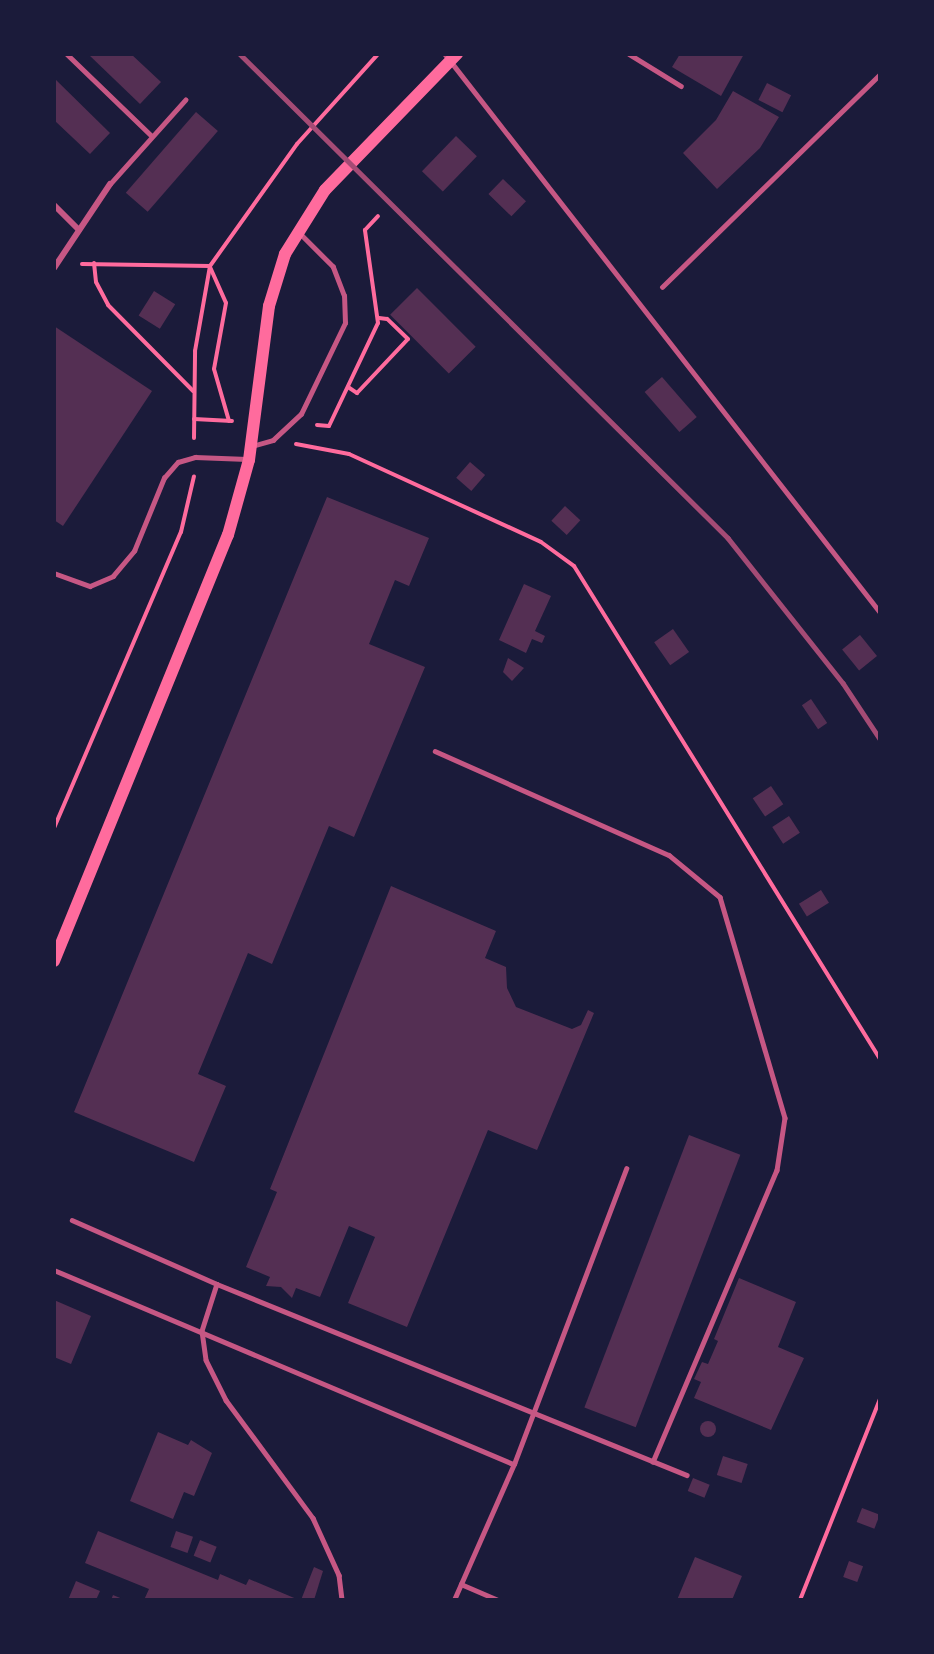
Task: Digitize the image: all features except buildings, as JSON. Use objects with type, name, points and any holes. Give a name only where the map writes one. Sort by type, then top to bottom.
[{"type":"main road","points":[[54,961],[228,535],[252,446],[269,306],[297,231],[333,181],[451,56]]},
{"type":"street","points":[[55,266],[110,184]]},
{"type":"street","points":[[54,205],[79,230]]},
{"type":"lane","points":[[68,54],[152,136]]},
{"type":"lane","points":[[629,54],[681,86]]},
{"type":"lane","points":[[451,56],[880,612]]},
{"type":"lane","points":[[662,287],[880,74]]},
{"type":"lane","points":[[110,184],[184,100]]},
{"type":"lane","points":[[252,446],[273,440],[301,414],[345,323],[344,296],[333,267],[297,231]]},
{"type":"lane","points":[[54,573],[90,586],[113,576],[134,551],[164,478],[178,462],[195,457],[249,460]]},
{"type":"lane","points":[[435,751],[669,855],[720,897],[785,1118],[777,1170],[653,1461]]},
{"type":"lane","points":[[454,1600],[514,1464],[626,1169]]},
{"type":"lane","points":[[72,1220],[217,1284],[687,1475]]},
{"type":"lane","points":[[54,1270],[202,1331],[323,1387],[514,1464]]},
{"type":"lane","points":[[217,1284],[202,1331],[206,1360],[225,1400],[268,1453],[328,1545],[339,1575],[342,1600]]},
{"type":"lane","points":[[461,1584],[498,1600]]},
{"type":"path","points":[[210,266],[297,144],[378,54]]},
{"type":"path","points":[[55,266],[94,263],[210,266]]},
{"type":"path","points":[[94,263],[96,282],[108,305],[193,391]]},
{"type":"path","points":[[210,266],[226,303],[214,369],[229,421]]},
{"type":"path","points":[[348,387],[357,393],[408,339],[387,319],[379,318]]},
{"type":"path","points":[[273,440],[349,454],[541,542],[574,566],[880,1059]]},
{"type":"path","points":[[800,1600],[880,1399]]},
{"type":"railway","points":[[240,54],[728,538],[843,683],[880,739]]}]
